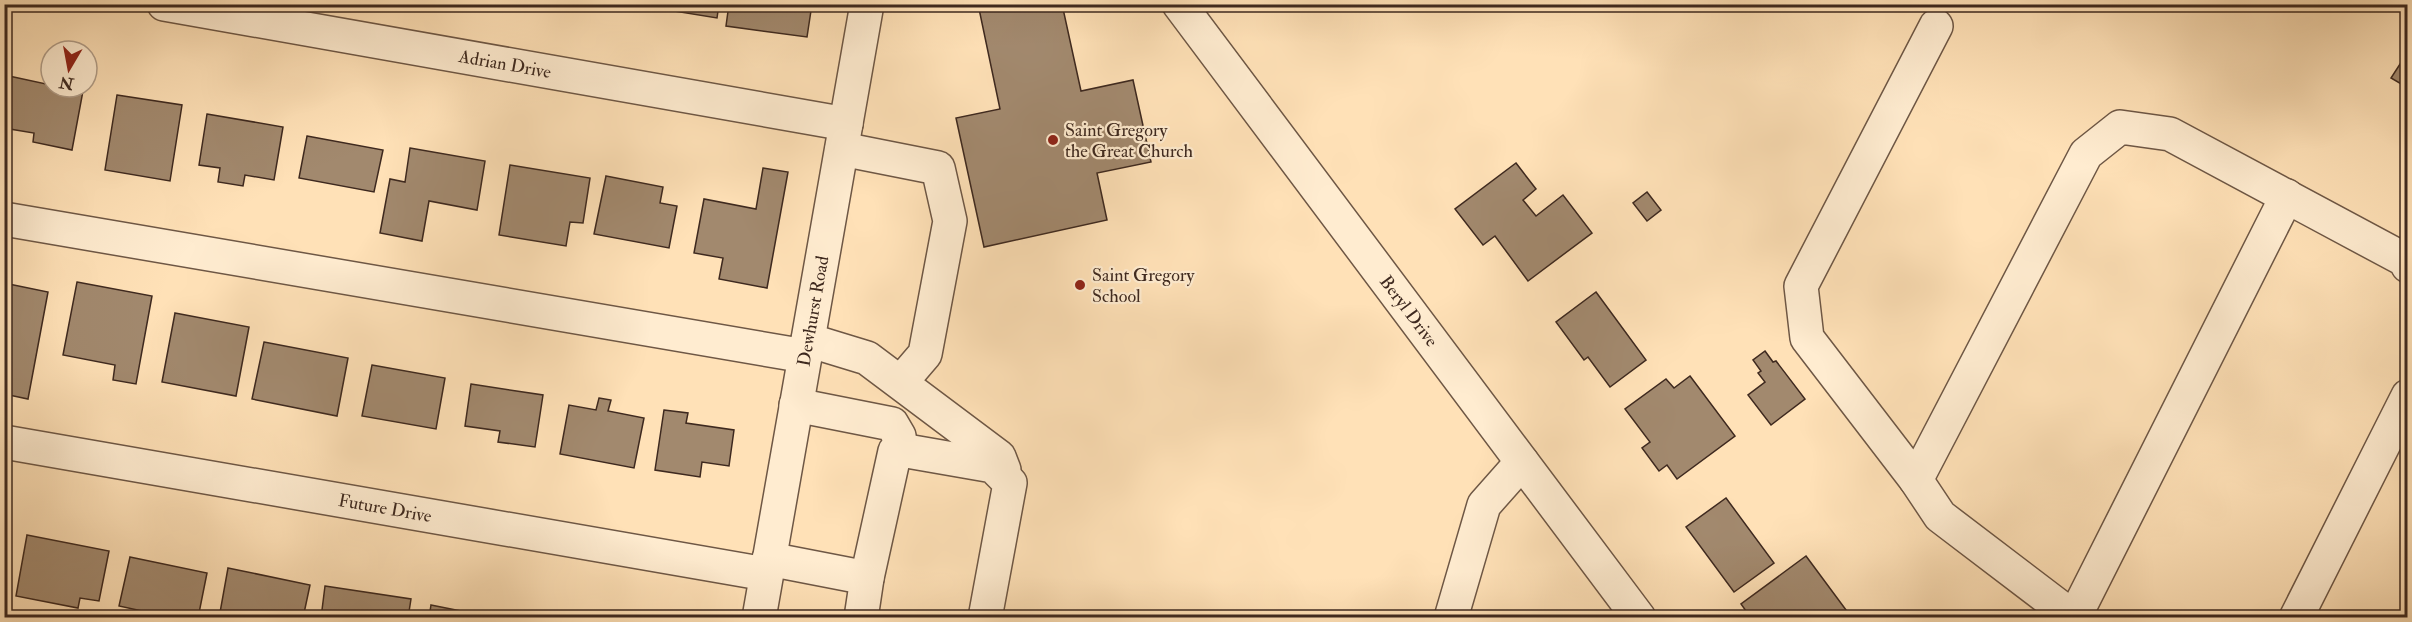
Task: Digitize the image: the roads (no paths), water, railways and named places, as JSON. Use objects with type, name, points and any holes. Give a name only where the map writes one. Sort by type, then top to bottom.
[{"type":"street","name":"Adrian Drive","points":[[164,4],[844,137],[938,168],[950,221],[925,354],[901,382]]},
{"type":"street","name":"Dewhurst Road","points":[[759,618],[867,4]]},
{"type":"street","name":"Beryl Drive","points":[[1179,4],[1639,618]]},
{"type":"street","points":[[1936,26],[1801,286],[1807,338],[1916,480],[1940,516],[2074,618],[2286,196]]},
{"type":"street","points":[[1916,480],[2086,154],[2120,127],[2170,134],[2405,260],[2408,266]]},
{"type":"street","points":[[4,219],[867,358],[999,457],[1010,483],[985,618]]},
{"type":"street","points":[[2296,618],[2408,396]]},
{"type":"street","points":[[796,405],[892,424],[899,436],[901,450]]},
{"type":"street","name":"Future Drive","points":[[4,442],[768,567],[867,578]]},
{"type":"street","points":[[861,618],[867,578],[895,451],[901,450],[993,466],[1010,483]]},
{"type":"street","points":[[1451,618],[1484,505],[1522,462]]},
{"type":"place","name":"Saint Gregory the Great Church","points":[[1053,140]]},
{"type":"place","name":"Saint Gregory School","points":[[1080,285]]}]
